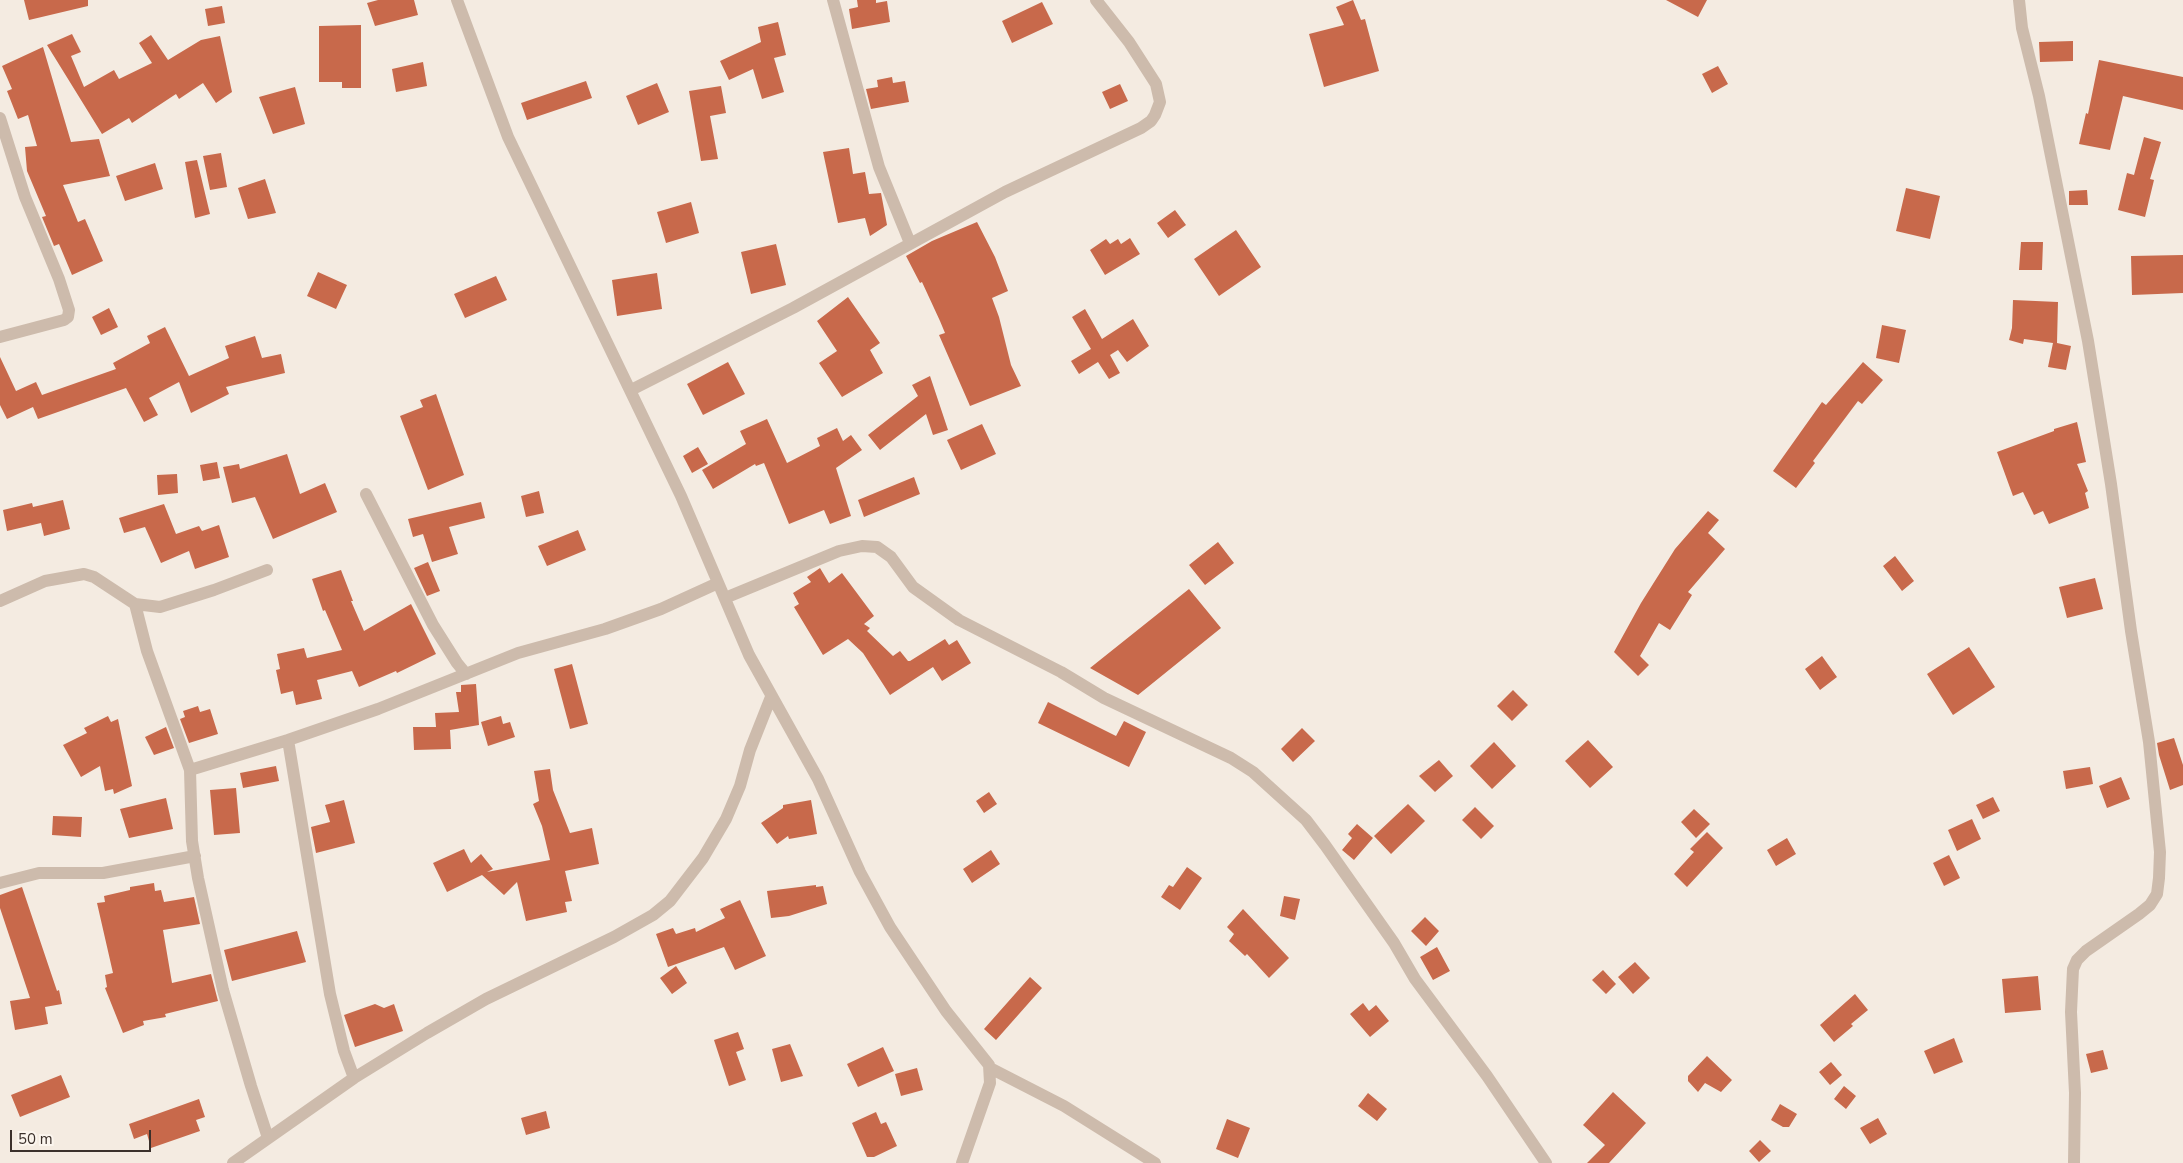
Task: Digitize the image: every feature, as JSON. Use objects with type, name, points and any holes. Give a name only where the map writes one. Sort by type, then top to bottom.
[{"type":"street","points":[[457,0],[508,137],[681,496],[749,655],[818,779],[860,872],[890,927],[946,1011],[978,1048],[990,1068],[990,1083],[962,1163]]},
{"type":"street","points":[[833,0],[879,167],[910,243]]},
{"type":"street","points":[[631,390],[793,308],[910,243],[1052,168],[1141,128],[1155,116],[1160,98],[1156,84],[1129,42],[1096,0]]},
{"type":"street","points":[[2019,0],[2022,28],[2040,96],[2088,341],[2111,484],[2129,622],[2149,742],[2160,852],[2160,878],[2156,894],[2150,905],[2086,951],[2072,970],[2075,1093],[2074,1163]]},
{"type":"street","points":[[0,118],[25,197],[59,279],[69,314],[64,320],[0,336]]},
{"type":"street","points":[[366,494],[429,617],[456,663],[466,674]]},
{"type":"street","points":[[725,598],[768,582],[839,551],[862,546],[877,547],[891,557],[913,587],[959,620],[1061,672],[1104,698],[1223,754],[1253,772],[1306,820],[1325,845],[1394,943],[1415,979],[1487,1076],[1546,1163]]},
{"type":"street","points":[[0,601],[45,581],[84,574],[94,577],[135,604],[160,607],[174,604],[267,570]]},
{"type":"street","points":[[190,770],[288,740],[378,709],[518,653],[631,620],[661,609],[718,583]]},
{"type":"street","points":[[135,604],[147,651],[190,770],[192,841],[223,990],[268,1138]]},
{"type":"street","points":[[233,1163],[354,1078],[486,999],[614,937],[653,915],[670,901],[703,858],[726,819],[740,786],[750,750],[771,697]]},
{"type":"street","points":[[288,740],[330,994],[344,1051],[354,1078]]},
{"type":"street","points":[[0,883],[39,873],[103,872],[195,856]]},
{"type":"street","points":[[990,1068],[1064,1106],[1154,1163]]},
{"type":"building","points":[[24,0],[88,0],[88,6],[29,20]]},
{"type":"building","points":[[378,0],[414,0],[418,15],[375,26],[367,3]]},
{"type":"building","points":[[857,0],[876,0],[876,3],[887,1],[890,22],[852,29],[849,9],[858,7]]},
{"type":"building","points":[[1353,0],[1361,20],[1365,19],[1379,71],[1324,87],[1309,34],[1344,25],[1336,7]]},
{"type":"building","points":[[1666,0],[1707,0],[1698,17]]},
{"type":"building","points":[[1042,2],[1053,24],[1012,43],[1002,21]]},
{"type":"building","points":[[222,6],[225,23],[208,26],[205,9]]},
{"type":"building","points":[[778,22],[786,55],[774,58],[784,92],[762,99],[753,69],[729,80],[720,61],[761,42],[758,27]]},
{"type":"building","points":[[361,25],[361,88],[342,88],[342,82],[319,82],[319,26]]},
{"type":"building","points":[[72,34],[81,52],[71,56],[84,87],[114,70],[119,79],[152,63],[139,43],[151,35],[168,60],[201,40],[220,36],[232,92],[216,103],[203,83],[179,99],[176,94],[132,123],[129,118],[102,134],[47,45]]},
{"type":"building","points":[[2073,41],[2073,61],[2040,62],[2039,42]]},
{"type":"building","points":[[43,47],[71,142],[99,139],[110,176],[63,185],[78,222],[85,219],[103,261],[72,275],[59,244],[54,246],[42,217],[46,216],[27,171],[25,147],[37,146],[28,115],[18,119],[7,91],[12,89],[2,66]]},
{"type":"building","points":[[2099,60],[2183,77],[2183,110],[2123,96],[2110,150],[2079,144],[2086,113],[2088,114]]},
{"type":"building","points":[[423,62],[427,86],[396,92],[392,69]]},
{"type":"building","points":[[1718,66],[1728,84],[1712,93],[1702,74]]},
{"type":"building","points":[[892,77],[893,83],[905,81],[909,102],[871,109],[866,89],[878,87],[877,80]]},
{"type":"building","points":[[586,81],[592,98],[527,120],[521,103]]},
{"type":"building","points":[[657,83],[669,112],[638,125],[626,96]]},
{"type":"building","points":[[1120,84],[1128,101],[1110,109],[1102,92]]},
{"type":"building","points":[[721,86],[726,113],[710,116],[718,159],[701,161],[689,91]]},
{"type":"building","points":[[295,87],[305,124],[273,134],[259,97]]},
{"type":"building","points":[[2144,137],[2161,142],[2150,179],[2154,180],[2145,217],[2118,210],[2127,173],[2134,175]]},
{"type":"building","points":[[849,148],[853,174],[865,172],[869,194],[881,193],[887,225],[870,236],[865,218],[838,223],[823,152]]},
{"type":"building","points":[[221,153],[227,187],[210,190],[203,156]]},
{"type":"building","points":[[197,160],[210,214],[195,218],[185,162]]},
{"type":"building","points":[[155,163],[163,189],[125,201],[116,176]]},
{"type":"building","points":[[265,179],[276,213],[248,219],[238,188]]},
{"type":"building","points":[[1906,188],[1940,196],[1930,239],[1896,231]]},
{"type":"building","points":[[2087,190],[2088,205],[2069,205],[2069,191]]},
{"type":"building","points":[[691,202],[699,233],[666,243],[657,212]]},
{"type":"building","points":[[1175,210],[1186,225],[1168,238],[1157,223]]},
{"type":"building","points":[[977,222],[995,257],[1008,291],[992,298],[999,317],[1011,365],[1021,386],[970,406],[939,335],[945,333],[940,321],[922,282],[920,283],[906,256],[932,241]]},
{"type":"building","points":[[1236,230],[1261,267],[1219,296],[1194,259]]},
{"type":"building","points":[[1130,238],[1140,254],[1105,275],[1090,250],[1106,239],[1110,244],[1118,239],[1121,244]]},
{"type":"building","points":[[2021,242],[2043,242],[2042,270],[2019,270]]},
{"type":"building","points":[[776,244],[786,285],[751,294],[741,252]]},
{"type":"building","points":[[2183,255],[2183,293],[2132,295],[2131,256]]},
{"type":"building","points":[[318,272],[347,285],[336,309],[307,296]]},
{"type":"building","points":[[657,273],[662,309],[617,316],[612,280]]},
{"type":"building","points":[[496,276],[507,300],[465,318],[454,294]]},
{"type":"building","points":[[848,297],[880,343],[870,350],[883,373],[842,397],[819,363],[837,351],[817,321]]},
{"type":"building","points":[[2013,300],[2058,302],[2057,343],[2071,346],[2066,370],[2048,367],[2053,343],[2024,339],[2023,344],[2009,340],[2012,328]]},
{"type":"building","points":[[109,308],[118,327],[101,335],[92,317]]},
{"type":"building","points":[[1085,309],[1102,339],[1133,319],[1149,346],[1127,362],[1118,350],[1110,355],[1120,373],[1109,379],[1098,362],[1079,374],[1071,361],[1091,349],[1072,317]]},
{"type":"building","points":[[1882,325],[1906,330],[1899,363],[1876,358]]},
{"type":"building","points":[[165,327],[189,376],[229,358],[225,346],[255,336],[262,358],[281,354],[285,373],[226,387],[229,394],[191,413],[179,382],[149,398],[158,415],[144,422],[126,388],[38,419],[33,407],[7,419],[0,405],[0,357],[16,391],[36,382],[42,395],[116,369],[113,363],[150,343],[147,336]]},
{"type":"building","points":[[728,362],[745,394],[703,415],[687,384]]},
{"type":"building","points":[[1863,362],[1883,380],[1862,404],[1858,401],[1813,461],[1815,463],[1796,488],[1773,471],[1822,402],[1826,405]]},
{"type":"building","points":[[930,376],[948,430],[933,435],[926,414],[880,450],[868,435],[918,396],[912,385]]},
{"type":"building","points":[[436,394],[464,475],[428,490],[400,416],[423,407],[420,400]]},
{"type":"building","points":[[767,419],[787,463],[820,446],[817,438],[837,428],[843,441],[851,435],[862,450],[836,468],[851,516],[830,524],[824,510],[789,524],[764,463],[756,466],[755,464],[713,489],[702,470],[746,444],[740,431]]},
{"type":"building","points":[[2077,422],[2086,462],[2077,464],[2088,491],[2085,493],[2089,508],[2049,524],[2043,511],[2034,515],[2023,492],[2013,496],[1997,452],[2054,431],[2054,429]]},
{"type":"building","points":[[982,424],[996,454],[961,470],[947,440]]},
{"type":"building","points":[[698,447],[708,464],[692,473],[683,456]]},
{"type":"building","points":[[287,454],[300,494],[325,483],[337,512],[273,539],[255,497],[232,503],[223,467],[239,464],[240,469]]},
{"type":"building","points":[[217,462],[220,478],[203,481],[200,465]]},
{"type":"building","points":[[177,474],[178,493],[158,495],[157,475]]},
{"type":"building","points":[[914,477],[920,494],[864,517],[858,500]]},
{"type":"building","points":[[539,491],[544,513],[526,517],[521,496]]},
{"type":"building","points":[[63,500],[70,529],[44,536],[41,523],[7,531],[3,510],[32,503],[33,507]]},
{"type":"building","points":[[481,502],[485,518],[449,527],[458,554],[432,562],[423,534],[413,537],[408,519]]},
{"type":"building","points":[[164,504],[176,534],[199,526],[202,531],[219,525],[229,557],[195,569],[189,551],[161,563],[145,527],[124,533],[119,518]]},
{"type":"building","points":[[1708,511],[1719,520],[1708,533],[1725,549],[1688,592],[1692,595],[1670,630],[1659,623],[1640,656],[1649,665],[1638,676],[1614,652],[1641,603],[1675,549]]},
{"type":"building","points":[[578,530],[586,550],[547,566],[538,546]]},
{"type":"building","points":[[1218,542],[1234,563],[1205,585],[1189,565]]},
{"type":"building","points":[[1895,556],[1914,581],[1902,591],[1883,566]]},
{"type":"building","points":[[428,562],[440,591],[427,596],[414,568]]},
{"type":"building","points":[[820,568],[829,583],[842,573],[874,616],[864,624],[870,628],[867,631],[893,656],[900,651],[910,661],[945,639],[949,645],[957,640],[971,663],[942,681],[933,667],[890,695],[863,653],[848,639],[823,655],[794,607],[799,604],[793,593],[811,582],[807,577]]},
{"type":"building","points":[[341,570],[353,601],[351,601],[364,631],[411,604],[436,654],[397,673],[396,671],[359,687],[352,671],[317,680],[322,699],[296,705],[293,691],[281,694],[276,670],[280,669],[277,654],[304,648],[307,658],[342,650],[325,610],[323,611],[312,579]]},
{"type":"building","points":[[2095,578],[2103,609],[2067,618],[2059,587]]},
{"type":"building","points":[[1189,589],[1221,628],[1138,695],[1090,668]]},
{"type":"building","points":[[1969,647],[1995,687],[1953,715],[1927,674]]},
{"type":"building","points":[[1822,656],[1837,677],[1820,690],[1805,669]]},
{"type":"building","points":[[572,664],[588,724],[570,729],[554,669]]},
{"type":"building","points":[[476,684],[479,725],[450,730],[451,749],[414,750],[413,727],[436,727],[435,713],[459,712],[456,692],[461,692],[461,685]]},
{"type":"building","points":[[1513,690],[1528,705],[1512,721],[1497,706]]},
{"type":"building","points":[[1048,702],[1116,736],[1124,721],[1146,732],[1129,767],[1038,723]]},
{"type":"building","points":[[198,706],[200,712],[210,709],[218,734],[189,743],[180,719],[185,717],[183,711]]},
{"type":"building","points":[[108,716],[111,722],[118,719],[132,786],[114,794],[113,789],[105,791],[100,766],[81,777],[63,745],[87,733],[84,728]]},
{"type":"building","points":[[501,716],[503,724],[510,722],[515,737],[488,746],[481,722]]},
{"type":"building","points":[[166,727],[174,748],[154,755],[145,737]]},
{"type":"building","points":[[1302,728],[1315,741],[1293,762],[1281,749]]},
{"type":"building","points":[[2174,738],[2183,765],[2183,785],[2170,790],[2157,743]]},
{"type":"building","points":[[1588,740],[1613,767],[1590,788],[1565,761]]},
{"type":"building","points":[[1494,742],[1516,766],[1492,789],[1470,766]]},
{"type":"building","points":[[1439,760],[1453,776],[1435,792],[1419,776]]},
{"type":"building","points":[[276,766],[279,781],[243,788],[240,773]]},
{"type":"building","points":[[2090,767],[2093,784],[2066,789],[2063,771]]},
{"type":"building","points":[[550,769],[553,790],[570,833],[592,828],[599,864],[565,871],[572,901],[565,902],[567,912],[526,921],[517,882],[504,895],[482,875],[447,892],[433,863],[464,849],[471,863],[481,854],[493,869],[487,872],[550,860],[542,826],[533,804],[539,801],[534,771]]},
{"type":"building","points":[[2121,777],[2130,799],[2107,808],[2099,786]]},
{"type":"building","points":[[236,788],[240,833],[214,835],[210,790]]},
{"type":"building","points":[[989,792],[997,804],[984,813],[976,801]]},
{"type":"building","points":[[1993,797],[2000,811],[1983,819],[1976,805]]},
{"type":"building","points":[[166,798],[173,829],[129,838],[120,809]]},
{"type":"building","points":[[344,800],[355,843],[316,853],[311,827],[330,822],[325,805]]},
{"type":"building","points":[[811,800],[817,834],[789,839],[788,836],[777,844],[761,823],[783,808],[783,805]]},
{"type":"building","points":[[1408,804],[1425,821],[1391,854],[1374,836]]},
{"type":"building","points":[[1475,807],[1494,826],[1481,839],[1462,820]]},
{"type":"building","points":[[1694,809],[1710,824],[1696,838],[1681,822]]},
{"type":"building","points":[[53,816],[82,817],[81,837],[52,835]]},
{"type":"building","points":[[1972,819],[1981,839],[1957,851],[1948,830]]},
{"type":"building","points":[[1357,824],[1373,838],[1354,860],[1342,850],[1352,838],[1348,834]]},
{"type":"building","points":[[1707,832],[1723,848],[1687,887],[1674,874],[1694,852],[1690,849]]},
{"type":"building","points":[[1787,838],[1796,854],[1776,866],[1767,850]]},
{"type":"building","points":[[991,850],[1000,864],[972,883],[963,869]]},
{"type":"building","points":[[1949,855],[1960,878],[1944,886],[1933,863]]},
{"type":"building","points":[[1187,867],[1202,878],[1180,910],[1161,897],[1169,885],[1173,887]]},
{"type":"building","points":[[154,883],[155,891],[161,890],[164,902],[194,897],[200,924],[163,930],[172,983],[211,974],[218,1001],[165,1014],[166,1017],[143,1021],[144,1025],[123,1033],[105,988],[107,987],[105,975],[113,973],[97,903],[105,902],[104,896],[130,890],[130,887]]},
{"type":"building","points":[[816,885],[816,887],[823,886],[827,904],[789,916],[771,918],[767,891]]},
{"type":"building","points":[[22,887],[57,991],[59,990],[62,1004],[45,1007],[48,1024],[15,1030],[10,1001],[30,998],[0,908],[0,895]]},
{"type":"building","points":[[1284,896],[1300,899],[1295,920],[1280,916]]},
{"type":"building","points":[[740,900],[766,956],[735,970],[724,947],[668,967],[656,934],[673,928],[676,934],[695,928],[696,932],[725,918],[720,909]]},
{"type":"building","points":[[1243,909],[1289,958],[1269,978],[1247,954],[1245,956],[1229,941],[1234,934],[1227,927]]},
{"type":"building","points":[[1425,917],[1439,931],[1426,946],[1411,931]]},
{"type":"building","points":[[297,931],[306,962],[232,981],[224,950]]},
{"type":"building","points":[[1437,947],[1450,971],[1433,980],[1420,957]]},
{"type":"building","points":[[1635,962],[1650,978],[1633,994],[1618,977]]},
{"type":"building","points":[[676,966],[687,983],[672,994],[660,978]]},
{"type":"building","points":[[1603,970],[1616,984],[1606,994],[1592,980]]},
{"type":"building","points":[[2038,976],[2041,1010],[2005,1013],[2002,979]]},
{"type":"building","points":[[1030,977],[1042,988],[996,1040],[984,1029]]},
{"type":"building","points":[[1855,994],[1868,1010],[1834,1042],[1820,1025]]},
{"type":"building","points":[[1363,1003],[1369,1011],[1376,1005],[1389,1021],[1370,1037],[1350,1014]]},
{"type":"building","points":[[375,1004],[384,1008],[394,1004],[403,1031],[355,1047],[344,1015]]},
{"type":"building","points":[[738,1032],[744,1049],[736,1052],[746,1080],[729,1086],[714,1040]]},
{"type":"building","points":[[1954,1038],[1963,1062],[1934,1074],[1924,1051]]},
{"type":"building","points":[[790,1044],[803,1076],[781,1082],[772,1049]]},
{"type":"building","points":[[883,1047],[894,1071],[858,1087],[847,1064]]},
{"type":"building","points":[[2103,1050],[2108,1069],[2091,1073],[2086,1054]]},
{"type":"building","points":[[1707,1056],[1732,1080],[1721,1092],[1705,1083],[1698,1092],[1688,1081],[1688,1076]]},
{"type":"building","points":[[1831,1062],[1842,1075],[1830,1085],[1819,1072]]},
{"type":"building","points":[[917,1068],[923,1090],[901,1096],[895,1074]]},
{"type":"building","points":[[61,1075],[70,1097],[20,1117],[11,1095]]},
{"type":"building","points":[[1844,1086],[1856,1096],[1846,1109],[1834,1099]]},
{"type":"building","points":[[1613,1092],[1646,1123],[1609,1163],[1587,1163],[1605,1145],[1583,1125]]},
{"type":"building","points":[[1368,1093],[1387,1109],[1377,1121],[1358,1106]]},
{"type":"building","points":[[199,1099],[205,1117],[196,1120],[200,1131],[151,1148],[147,1134],[134,1139],[129,1124]]},
{"type":"building","points":[[1780,1104],[1797,1114],[1789,1127],[1783,1127],[1771,1120]]},
{"type":"building","points":[[546,1111],[550,1128],[526,1135],[521,1118]]},
{"type":"building","points":[[876,1112],[881,1124],[886,1122],[897,1146],[874,1157],[867,1157],[852,1123]]},
{"type":"building","points":[[1878,1118],[1887,1134],[1870,1144],[1860,1128]]},
{"type":"building","points":[[1227,1119],[1250,1128],[1238,1158],[1216,1149]]},
{"type":"building","points":[[1760,1140],[1771,1151],[1759,1162],[1749,1151]]}]
